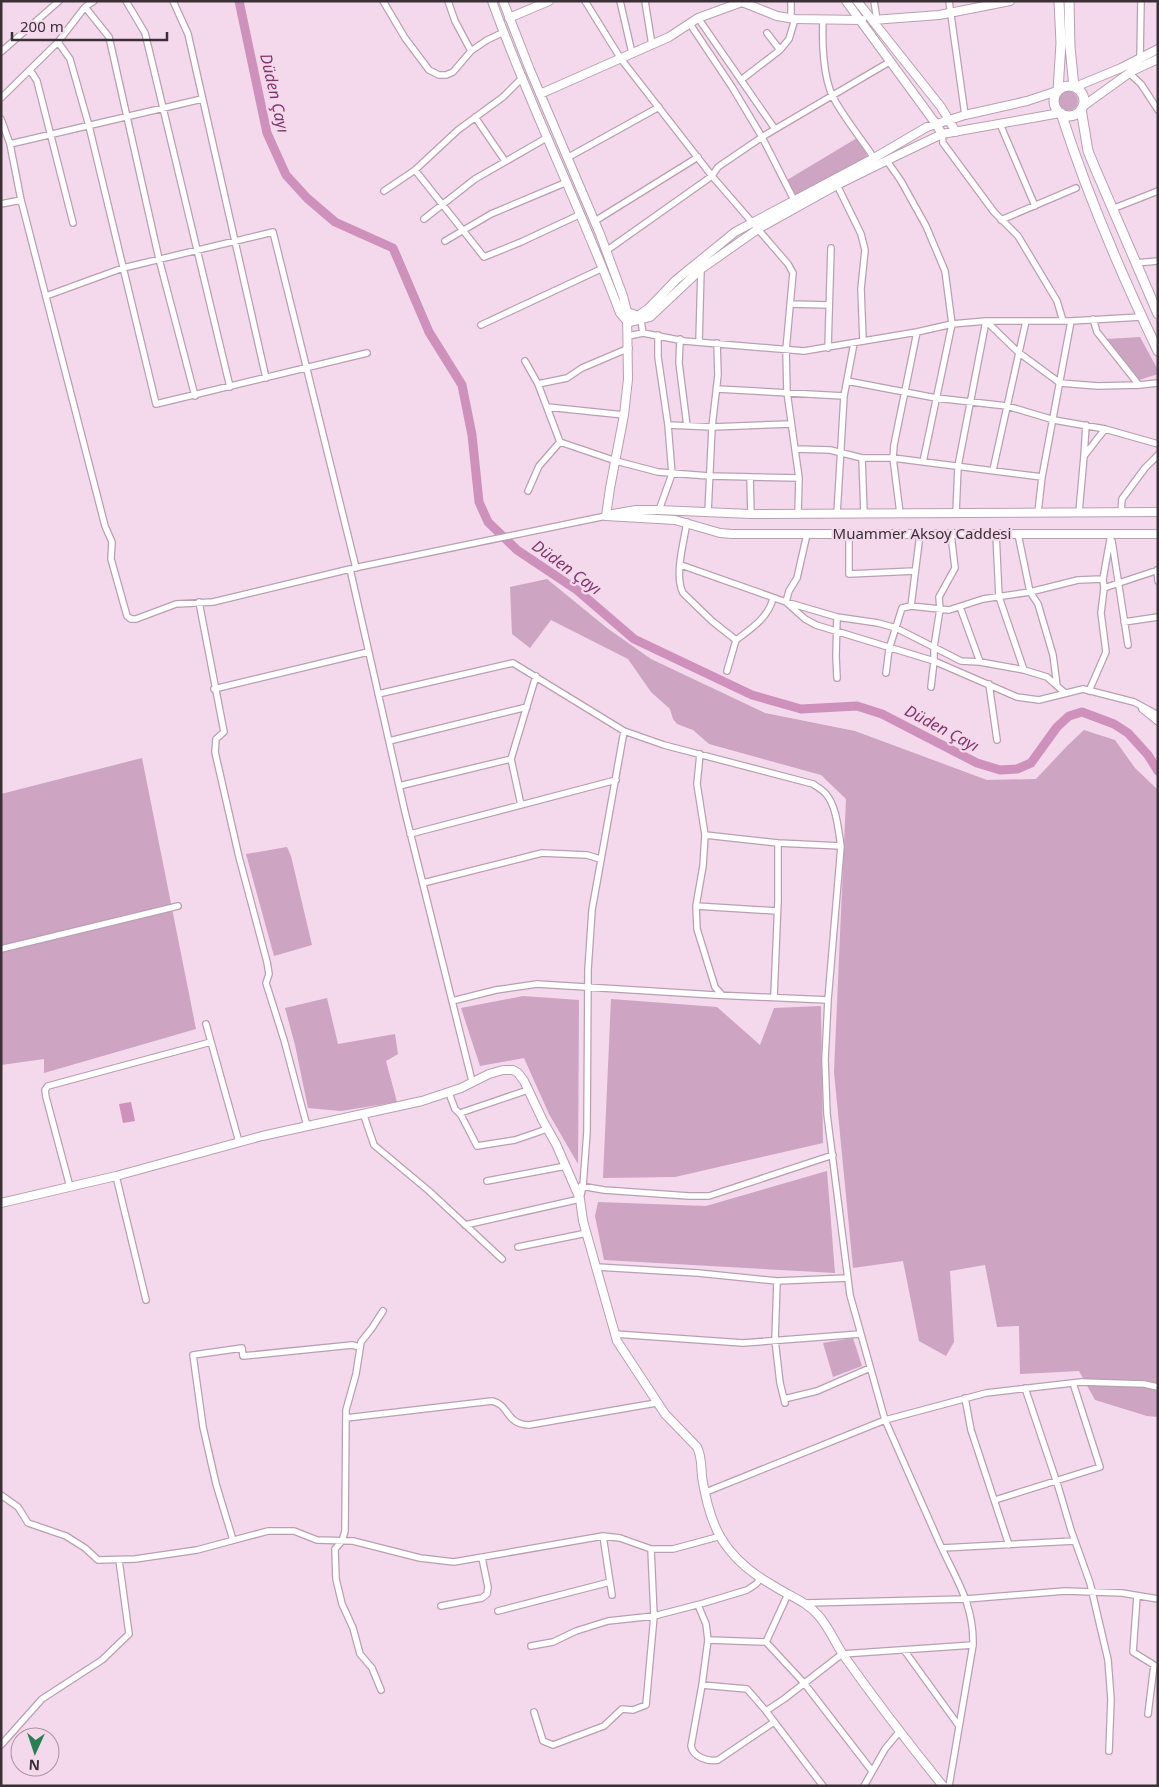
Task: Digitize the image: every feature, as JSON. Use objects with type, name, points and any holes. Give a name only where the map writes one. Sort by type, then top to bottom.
[{"type":"main road","points":[[492,1],[620,313],[627,319],[650,317],[701,269],[758,229],[837,185],[942,134],[1061,113]]},
{"type":"main road","points":[[503,1],[540,94],[595,221],[623,296],[629,348],[628,379],[624,415],[606,516]]},
{"type":"main road","points":[[509,18],[549,1]]},
{"type":"main road","points":[[846,1],[862,20],[942,134]]},
{"type":"main road","points":[[858,1],[875,20],[950,120],[956,132]]},
{"type":"main road","points":[[875,20],[950,13],[1010,1]]},
{"type":"main road","points":[[1059,1],[1061,43],[1058,91],[1054,100],[1056,110],[1061,113],[1065,115],[1074,114],[1129,73],[1158,59]]},
{"type":"main road","points":[[1069,1],[1070,47],[1075,87],[1083,96],[1081,108],[1088,151],[1112,209],[1155,299],[1158,314]]},
{"type":"main road","points":[[540,94],[669,37],[698,18],[742,2],[777,16],[793,19],[862,20]]},
{"type":"main road","points":[[639,318],[676,280],[735,232],[874,158],[927,127],[965,115],[1027,101],[1058,91],[1064,86],[1075,87],[1121,68],[1158,49]]},
{"type":"main road","points":[[1061,113],[1078,165],[1158,351]]},
{"type":"main road","points":[[548,137],[557,133]]},
{"type":"main road","name":"Muammer Aksoy Caddesi","points":[[606,516],[622,511],[659,510],[751,514],[1158,512]]},
{"type":"main road","name":"Muammer Aksoy Caddesi","points":[[606,516],[660,518],[687,522],[720,533],[732,534],[1158,534]]},
{"type":"main road","points":[[1,1204],[116,1176],[238,1142],[422,1101],[449,1093],[472,1081],[502,1070],[513,1070],[518,1073],[524,1081],[566,1166],[580,1199],[586,1233],[615,1334],[656,1403],[672,1423],[698,1447],[706,1492],[720,1536],[736,1557],[760,1578],[806,1603],[819,1615],[842,1654],[899,1732],[943,1786]]},
{"type":"street","points":[[1,52],[59,1]]},
{"type":"street","points":[[1,98],[58,42],[85,7],[94,1]]},
{"type":"street","points":[[126,1],[146,32],[230,387]]},
{"type":"street","points":[[174,1],[188,34],[266,378]]},
{"type":"street","points":[[383,1],[405,38],[429,70],[439,75],[453,72],[471,52],[487,40],[504,32]]},
{"type":"street","points":[[448,1],[455,21],[471,52]]},
{"type":"street","points":[[585,1],[621,59],[712,176],[788,264],[792,273],[786,350],[787,392],[799,478],[798,514]]},
{"type":"street","points":[[620,1],[632,54]]},
{"type":"street","points":[[645,1],[652,45]]},
{"type":"street","points":[[741,80],[780,50],[789,39],[793,19],[791,1]]},
{"type":"street","points":[[874,1],[875,20]]},
{"type":"street","points":[[949,1],[959,61],[965,115]]},
{"type":"street","points":[[1140,1],[1140,58]]},
{"type":"street","points":[[85,7],[109,37],[159,259],[195,396]]},
{"type":"street","points":[[698,18],[775,129]]},
{"type":"street","points":[[823,20],[822,35],[826,71],[832,96],[874,158]]},
{"type":"street","points":[[690,24],[732,87],[762,137],[794,200]]},
{"type":"street","points":[[767,33],[780,50]]},
{"type":"street","points":[[58,42],[70,59],[89,126],[156,404],[367,353]]},
{"type":"street","points":[[606,251],[712,176],[718,166],[775,129],[891,61]]},
{"type":"street","points":[[30,70],[37,81],[73,223]]},
{"type":"street","points":[[1129,73],[1141,84],[1158,110]]},
{"type":"street","points":[[384,190],[415,170],[458,130],[503,97],[523,77]]},
{"type":"street","points":[[10,144],[202,99]]},
{"type":"street","points":[[567,158],[659,107]]},
{"type":"street","points":[[475,117],[505,161]]},
{"type":"street","points":[[1,119],[10,144],[21,200],[105,526],[112,542],[111,559],[127,616],[131,619],[136,619],[176,604],[213,602],[353,568],[606,516]]},
{"type":"street","points":[[1000,124],[1035,206]]},
{"type":"street","points":[[942,134],[942,143],[994,212],[1018,236],[1057,301],[1063,321]]},
{"type":"street","points":[[424,219],[475,179],[548,137]]},
{"type":"street","points":[[595,221],[698,157]]},
{"type":"street","points":[[887,161],[901,181],[926,226],[945,271],[952,324],[923,462]]},
{"type":"street","points":[[415,170],[464,229],[484,257],[581,214]]},
{"type":"street","points":[[445,241],[491,214],[567,182]]},
{"type":"street","points":[[837,185],[861,234],[864,250],[861,289],[862,341]]},
{"type":"street","points":[[1001,220],[1076,188]]},
{"type":"street","points":[[1112,209],[1158,191]]},
{"type":"street","points":[[1,204],[21,200]]},
{"type":"street","points":[[46,296],[123,268],[273,232],[353,568],[368,652],[410,834],[472,1081]]},
{"type":"street","points":[[718,245],[726,251]]},
{"type":"street","points":[[828,348],[831,248]]},
{"type":"street","points":[[1136,262],[1158,260]]},
{"type":"street","points":[[481,325],[603,268]]},
{"type":"street","points":[[699,342],[701,269]]},
{"type":"street","points":[[790,304],[829,304]]},
{"type":"street","points":[[628,336],[643,333],[699,342],[804,351],[917,332],[952,324],[986,321],[1071,321],[1142,317]]},
{"type":"street","points":[[639,318],[643,333]]},
{"type":"street","points":[[1093,319],[1097,332],[1139,385]]},
{"type":"street","points":[[986,321],[1018,352],[1060,383],[1098,386],[1158,383]]},
{"type":"street","points":[[956,513],[958,466],[986,321]]},
{"type":"street","points":[[993,470],[1026,321]]},
{"type":"street","points":[[1038,512],[1042,477],[1071,321]]},
{"type":"street","points":[[900,513],[893,458],[894,445],[917,332]]},
{"type":"street","points":[[658,335],[659,369],[668,425],[672,474],[659,510]]},
{"type":"street","points":[[680,339],[679,363],[687,426]]},
{"type":"street","points":[[708,513],[712,427],[717,389],[718,343]]},
{"type":"street","points":[[836,514],[844,396],[854,343]]},
{"type":"street","points":[[538,384],[567,378],[582,368],[629,348]]},
{"type":"street","points":[[525,361],[538,384],[560,442]]},
{"type":"street","points":[[847,381],[936,398],[1007,406],[1054,420],[1105,429],[1158,444]]},
{"type":"street","points":[[717,389],[844,396]]},
{"type":"street","points":[[547,407],[624,415]]},
{"type":"street","points":[[668,425],[712,427],[790,424]]},
{"type":"street","points":[[1078,512],[1086,425]]},
{"type":"street","points":[[1084,456],[1105,429]]},
{"type":"street","points":[[560,442],[616,461],[672,474],[799,478]]},
{"type":"street","points":[[528,491],[539,466],[560,442]]},
{"type":"street","points":[[795,449],[830,450],[862,458],[893,458],[1042,477]]},
{"type":"street","points":[[1121,512],[1122,499],[1145,468],[1158,455]]},
{"type":"street","points":[[862,458],[864,513]]},
{"type":"street","points":[[750,477],[751,514]]},
{"type":"street","points":[[687,522],[680,582],[683,593],[712,621],[736,640]]},
{"type":"street","points":[[786,602],[789,591],[797,578],[806,534]]},
{"type":"street","points":[[850,534],[849,574],[916,571]]},
{"type":"street","points":[[911,606],[920,534]]},
{"type":"street","points":[[931,687],[934,647],[940,609],[939,597],[955,568],[951,534]]},
{"type":"street","points":[[996,534],[999,597],[1024,670]]},
{"type":"street","points":[[1018,534],[1030,592],[1038,604],[1053,655],[1057,687]]},
{"type":"street","points":[[1089,691],[1106,652],[1102,613],[1103,579],[1111,535]]},
{"type":"street","points":[[1111,535],[1128,645]]},
{"type":"street","points":[[681,565],[786,602],[838,617],[878,623],[896,628],[960,662],[980,662],[1024,670],[1047,677],[1065,694]]},
{"type":"street","points":[[1104,588],[1157,570],[1158,581]]},
{"type":"street","points":[[886,673],[890,646],[902,608],[911,606],[949,610],[983,599],[1030,592],[1078,580],[1103,579]]},
{"type":"street","points":[[727,671],[736,640],[756,625],[769,610],[773,598]]},
{"type":"street","points":[[198,602],[206,634],[214,689],[224,732],[216,739],[215,752],[239,857],[267,962],[268,974],[266,983],[308,1126]]},
{"type":"street","points":[[786,602],[805,619],[816,625],[890,646],[934,661],[1017,697],[1039,700],[1083,689],[1134,702],[1158,714]]},
{"type":"street","points":[[960,607],[980,662]]},
{"type":"street","points":[[837,678],[836,631],[838,617]]},
{"type":"street","points":[[1124,622],[1158,617]]},
{"type":"street","points":[[214,689],[368,652]]},
{"type":"street","points":[[378,694],[513,663],[624,731],[664,744],[813,784],[826,793],[834,812],[841,846],[828,1000],[825,1060],[827,1114],[850,1295],[885,1420],[966,1599],[973,1633],[948,1786]]},
{"type":"street","points":[[521,804],[511,759],[536,676]]},
{"type":"street","points":[[989,684],[997,740]]},
{"type":"street","points":[[1134,702],[1158,722]]},
{"type":"street","points":[[389,741],[527,708]]},
{"type":"street","points":[[466,1225],[580,1199],[583,1186],[587,1132],[588,987],[592,910],[624,731]]},
{"type":"street","points":[[700,754],[696,784],[705,835],[703,866],[696,906],[697,929],[715,987],[722,995]]},
{"type":"street","points":[[399,786],[511,759]]},
{"type":"street","points":[[410,834],[616,780]]},
{"type":"street","points":[[705,835],[778,843],[841,846]]},
{"type":"street","points":[[774,996],[778,843]]},
{"type":"street","points":[[423,883],[542,853],[587,855],[600,859]]},
{"type":"street","points":[[1,949],[178,906]]},
{"type":"street","points":[[696,906],[777,911]]},
{"type":"street","points":[[452,1001],[496,990],[537,984],[828,1000]]},
{"type":"street","points":[[206,1024],[238,1142]]},
{"type":"street","points":[[70,1187],[46,1097],[45,1090],[48,1086],[211,1042]]},
{"type":"street","points":[[460,1113],[528,1090]]},
{"type":"street","points":[[449,1093],[455,1109],[460,1113],[475,1143],[479,1146],[515,1140],[547,1129]]},
{"type":"street","points":[[364,1113],[374,1145],[429,1191],[502,1259]]},
{"type":"street","points":[[574,1186],[604,1190],[709,1196],[833,1155]]},
{"type":"street","points":[[487,1181],[566,1166]]},
{"type":"street","points":[[116,1176],[146,1300]]},
{"type":"street","points":[[518,1247],[586,1233]]},
{"type":"street","points":[[597,1267],[777,1280],[848,1278]]},
{"type":"street","points":[[777,1280],[774,1340],[785,1401],[817,1391],[870,1368]]},
{"type":"street","points":[[381,1690],[372,1668],[360,1654],[353,1628],[342,1604],[336,1579],[335,1549],[342,1541],[345,1531],[346,1410],[356,1374],[361,1342],[383,1311]]},
{"type":"street","points":[[615,1334],[743,1344],[860,1334]]},
{"type":"street","points":[[233,1540],[216,1484],[203,1427],[193,1355],[242,1348],[243,1356],[352,1345],[360,1347]]},
{"type":"street","points":[[706,1492],[885,1420],[964,1398],[986,1393],[1073,1383],[1144,1384],[1158,1387]]},
{"type":"street","points":[[995,1500],[1100,1468],[1073,1383]]},
{"type":"street","points":[[1025,1388],[1092,1592],[1108,1660],[1111,1677],[1109,1751]]},
{"type":"street","points":[[964,1398],[971,1430],[1009,1545]]},
{"type":"street","points":[[346,1418],[492,1401],[500,1404],[513,1421],[518,1424],[529,1425],[656,1403]]},
{"type":"street","points":[[1,1495],[18,1507],[28,1523],[66,1536],[98,1560],[135,1560],[197,1550],[268,1531],[294,1531],[317,1540],[353,1541],[420,1558],[454,1562],[603,1536],[620,1538],[651,1549],[673,1549],[720,1536]]},
{"type":"street","points":[[603,1536],[612,1595]]},
{"type":"street","points":[[942,1548],[1075,1541]]},
{"type":"street","points":[[534,1712],[543,1741],[553,1745],[604,1726],[622,1709],[633,1710],[646,1705],[654,1616],[651,1549]]},
{"type":"street","points":[[441,1606],[482,1598],[486,1594],[488,1588],[482,1558]]},
{"type":"street","points":[[1,1745],[42,1699],[102,1660],[129,1634],[119,1560]]},
{"type":"street","points":[[531,1646],[553,1642],[576,1631],[608,1621],[654,1616],[747,1590],[756,1584],[760,1578]]},
{"type":"street","points":[[498,1611],[610,1582]]},
{"type":"street","points":[[806,1603],[966,1599],[1065,1592],[1092,1592],[1158,1599]]},
{"type":"street","points":[[766,1642],[788,1594]]},
{"type":"street","points":[[1137,1596],[1133,1652],[1154,1665],[1148,1714]]},
{"type":"street","points":[[698,1604],[706,1624],[708,1640],[691,1746],[692,1751],[695,1755],[718,1760],[774,1722]]},
{"type":"street","points":[[708,1640],[766,1642],[804,1683],[872,1771]]},
{"type":"street","points":[[766,1711],[842,1654],[972,1645]]},
{"type":"street","points":[[904,1650],[959,1726]]},
{"type":"street","points":[[702,1685],[747,1689],[752,1692],[823,1786]]},
{"type":"street","points":[[864,1786],[885,1750],[899,1732]]},
{"type":"shaded area","points":[[1068,91],[1075,94],[1078,101],[1075,108],[1068,111],[1061,108],[1058,101],[1061,94]]},
{"type":"shaded area","points":[[857,138],[868,157],[796,195],[787,180]]},
{"type":"shaded area","points":[[1140,337],[1158,370],[1158,374],[1139,380],[1107,339]]},
{"type":"shaded area","points":[[547,579],[607,628],[651,659],[765,713],[855,731],[987,780],[1036,779],[1084,730],[1115,740],[1135,768],[1158,790],[1158,1417],[1147,1416],[1095,1400],[1079,1371],[1020,1374],[1019,1326],[997,1327],[985,1265],[950,1271],[954,1342],[946,1356],[919,1341],[903,1261],[853,1268],[834,1072],[846,799],[821,775],[709,744],[693,730],[677,724],[673,719],[670,709],[651,692],[628,659],[551,620],[530,648],[512,634],[510,587]]},
{"type":"shaded area","points":[[142,758],[196,1029],[44,1073],[44,1059],[1,1065],[1,794]]},
{"type":"shaded area","points":[[287,847],[291,856],[312,945],[274,956],[246,854]]},
{"type":"shaded area","points":[[523,996],[579,1000],[578,1164],[549,1114],[524,1058],[480,1066],[461,1008]]},
{"type":"shaded area","points":[[327,998],[338,1044],[395,1034],[398,1054],[386,1061],[397,1102],[341,1111],[308,1108],[285,1008]]},
{"type":"shaded area","points":[[611,999],[717,1007],[760,1045],[774,1008],[821,1006],[823,1143],[675,1177],[603,1178]]},
{"type":"shaded area","points":[[131,1102],[135,1121],[123,1123],[119,1104]]},
{"type":"shaded area","points":[[827,1171],[835,1273],[604,1260],[595,1216],[598,1202],[706,1206]]},
{"type":"shaded area","points":[[853,1338],[862,1366],[833,1377],[823,1343]]},
{"type":"waterway","name":"Düden Çayı","points":[[239,1],[267,133],[286,175],[307,198],[335,222],[393,248],[429,332],[462,385],[472,435],[479,502],[488,522],[517,550],[577,590],[634,639],[752,695],[801,709],[857,706],[882,714],[977,763],[1000,770],[1017,769],[1031,763],[1057,727],[1069,716],[1082,712],[1114,724],[1128,733],[1148,755],[1158,771]]}]
